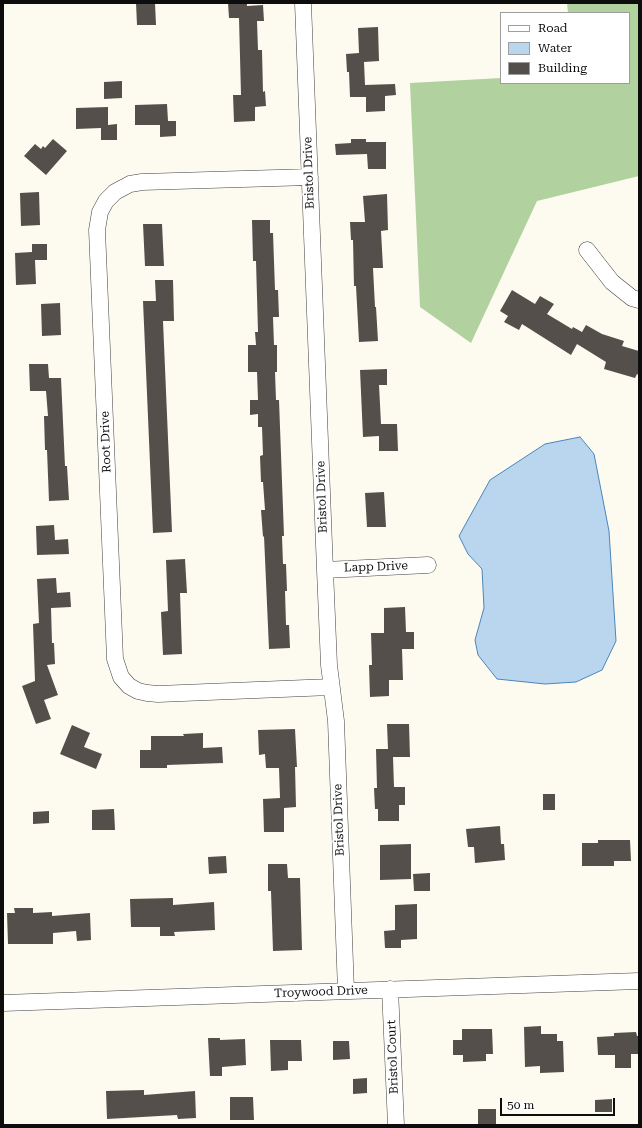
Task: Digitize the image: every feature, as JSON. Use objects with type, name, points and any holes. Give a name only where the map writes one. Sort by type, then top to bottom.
[{"type":"street","name":"Bristol Drive","points":[[303,3],[329,665],[336,721],[346,990]]},
{"type":"street","name":"Root Drive","points":[[310,177],[142,182],[130,184],[115,192],[106,201],[100,212],[98,230],[115,659],[121,677],[129,686],[138,691],[147,693],[158,694],[331,687]]},
{"type":"street","points":[[587,250],[612,282],[632,298],[639,300]]},
{"type":"street","name":"Lapp Drive","points":[[325,570],[428,565]]},
{"type":"street","name":"Troywood Drive","points":[[3,1003],[639,981]]},
{"type":"street","name":"Bristol Court","points":[[390,989],[396,1125]]},
{"type":"green space","points":[[567,3],[639,3],[639,176],[537,201],[471,343],[420,307],[410,83],[500,78],[500,84],[630,84],[630,12],[568,12]]},
{"type":"water","points":[[580,437],[594,454],[609,531],[616,641],[602,670],[576,682],[545,684],[497,679],[478,655],[475,640],[484,608],[482,569],[468,554],[459,536],[490,480],[545,444]]},
{"type":"building","points":[[136,3],[155,3],[156,25],[137,25]]},
{"type":"building","points":[[228,3],[247,3],[247,6],[263,5],[264,21],[257,21],[258,50],[262,50],[263,92],[265,91],[266,106],[255,107],[255,121],[234,122],[233,95],[241,95],[239,18],[229,18]]},
{"type":"building","points":[[378,27],[379,61],[364,62],[365,85],[395,84],[396,95],[385,96],[385,111],[366,112],[366,97],[350,97],[349,72],[347,72],[346,54],[359,53],[358,28]]},
{"type":"building","points":[[122,81],[122,98],[104,99],[104,82]]},
{"type":"building","points":[[167,104],[168,121],[176,121],[176,136],[160,137],[160,125],[135,125],[135,105]]},
{"type":"building","points":[[108,107],[108,125],[117,124],[117,140],[101,140],[101,128],[76,129],[76,108]]},
{"type":"building","points":[[53,139],[67,151],[46,175],[24,156],[35,144],[41,149],[43,146],[45,148]]},
{"type":"building","points":[[351,139],[366,139],[366,142],[386,142],[386,169],[368,169],[367,154],[336,155],[335,144],[351,143]]},
{"type":"building","points":[[39,192],[40,225],[21,226],[20,193]]},
{"type":"building","points":[[387,194],[388,230],[381,231],[383,268],[373,268],[378,341],[359,342],[356,286],[354,286],[353,240],[351,240],[350,222],[365,222],[363,196]]},
{"type":"building","points":[[252,220],[270,220],[270,233],[273,233],[275,290],[278,290],[279,317],[273,317],[274,345],[277,345],[277,372],[275,372],[276,400],[279,400],[284,536],[282,536],[283,564],[286,564],[286,625],[289,625],[290,648],[269,649],[264,536],[263,537],[261,510],[265,510],[263,482],[261,482],[260,456],[263,455],[262,427],[258,427],[258,414],[250,415],[250,400],[258,400],[257,372],[248,372],[248,345],[256,345],[255,332],[258,332],[256,261],[253,261]]},
{"type":"building","points":[[143,224],[162,224],[164,266],[145,266]]},
{"type":"building","points":[[32,244],[47,244],[47,260],[35,260],[36,284],[16,285],[15,253],[32,252]]},
{"type":"building","points":[[155,280],[173,280],[174,321],[163,321],[172,532],[153,533],[143,301],[156,301]]},
{"type":"building","points":[[512,290],[535,304],[540,296],[554,304],[547,314],[572,329],[573,327],[582,332],[586,325],[602,334],[624,341],[622,346],[639,351],[639,375],[637,374],[635,378],[604,369],[606,362],[577,344],[571,355],[522,324],[519,330],[504,322],[508,316],[500,311]]},
{"type":"building","points":[[60,303],[61,335],[42,336],[41,304]]},
{"type":"building","points":[[29,364],[48,364],[49,378],[61,378],[65,466],[67,466],[69,500],[49,501],[44,416],[48,416],[46,391],[30,391]]},
{"type":"building","points":[[387,369],[387,385],[379,385],[381,424],[397,424],[398,451],[379,451],[379,436],[363,437],[360,370]]},
{"type":"building","points":[[384,492],[386,527],[367,527],[365,493]]},
{"type":"building","points":[[54,525],[55,540],[68,539],[69,554],[37,555],[36,526]]},
{"type":"building","points":[[185,559],[187,593],[180,593],[182,654],[163,655],[161,612],[168,611],[166,560]]},
{"type":"building","points":[[56,578],[57,593],[70,592],[71,607],[51,608],[52,643],[54,643],[55,664],[47,665],[58,695],[44,700],[51,719],[36,724],[22,686],[35,681],[33,624],[39,623],[37,579]]},
{"type":"building","points":[[405,607],[406,632],[414,632],[414,649],[402,649],[403,680],[389,680],[389,696],[370,697],[369,665],[372,665],[371,633],[384,633],[384,608]]},
{"type":"building","points":[[387,724],[409,724],[410,757],[393,757],[394,787],[405,787],[405,805],[399,805],[399,821],[378,821],[378,809],[375,809],[374,788],[377,788],[376,749],[388,749]]},
{"type":"building","points":[[72,725],[90,733],[84,747],[102,754],[96,769],[60,754]]},
{"type":"building","points":[[295,729],[297,767],[295,767],[296,807],[284,808],[284,832],[264,832],[263,799],[280,798],[279,768],[266,768],[265,754],[259,755],[258,730]]},
{"type":"building","points":[[203,733],[203,748],[222,747],[223,763],[167,765],[167,768],[140,768],[140,750],[151,750],[151,736],[184,736],[183,734]]},
{"type":"building","points":[[543,794],[555,794],[555,810],[543,810]]},
{"type":"building","points":[[114,809],[115,830],[92,830],[92,810]]},
{"type":"building","points":[[49,811],[49,823],[33,824],[33,812]]},
{"type":"building","points":[[500,826],[501,844],[504,844],[505,860],[475,863],[474,847],[468,847],[466,829]]},
{"type":"building","points":[[598,840],[630,840],[631,861],[614,861],[614,866],[582,866],[582,843],[598,843]]},
{"type":"building","points":[[411,844],[411,879],[380,880],[380,845]]},
{"type":"building","points":[[226,856],[227,873],[209,874],[208,857]]},
{"type":"building","points":[[268,864],[287,864],[288,878],[300,878],[302,950],[273,951],[271,891],[268,891]]},
{"type":"building","points":[[430,873],[430,891],[414,891],[413,874]]},
{"type":"building","points":[[173,898],[173,905],[214,902],[215,930],[174,932],[175,936],[160,936],[160,927],[131,927],[130,899]]},
{"type":"building","points":[[417,904],[417,939],[401,940],[401,948],[385,948],[384,931],[395,930],[395,905]]},
{"type":"building","points":[[14,908],[33,908],[33,913],[52,912],[52,916],[90,913],[91,940],[77,941],[76,931],[53,933],[53,944],[8,944],[7,913],[15,913]]},
{"type":"building","points":[[541,1026],[541,1034],[557,1034],[557,1041],[563,1041],[564,1072],[540,1073],[540,1066],[525,1067],[524,1027]]},
{"type":"building","points":[[462,1029],[492,1029],[493,1054],[486,1054],[486,1061],[463,1062],[463,1055],[453,1055],[453,1040],[462,1040]]},
{"type":"building","points":[[636,1032],[637,1036],[639,1036],[639,1054],[631,1054],[631,1068],[615,1068],[615,1055],[598,1055],[597,1037],[614,1036],[614,1033]]},
{"type":"building","points":[[208,1038],[220,1038],[220,1040],[245,1039],[246,1065],[222,1067],[222,1076],[210,1076]]},
{"type":"building","points":[[270,1040],[301,1040],[302,1061],[288,1061],[288,1070],[271,1071]]},
{"type":"building","points":[[333,1041],[349,1041],[350,1059],[333,1060]]},
{"type":"building","points":[[367,1078],[367,1093],[353,1094],[353,1079]]},
{"type":"building","points":[[144,1090],[144,1095],[195,1091],[196,1118],[178,1119],[177,1115],[107,1119],[106,1091]]},
{"type":"building","points":[[230,1097],[253,1097],[254,1120],[230,1120]]},
{"type":"building","points":[[612,1099],[612,1112],[595,1112],[595,1100]]},
{"type":"building","points":[[478,1109],[496,1109],[496,1124],[478,1125]]}]
